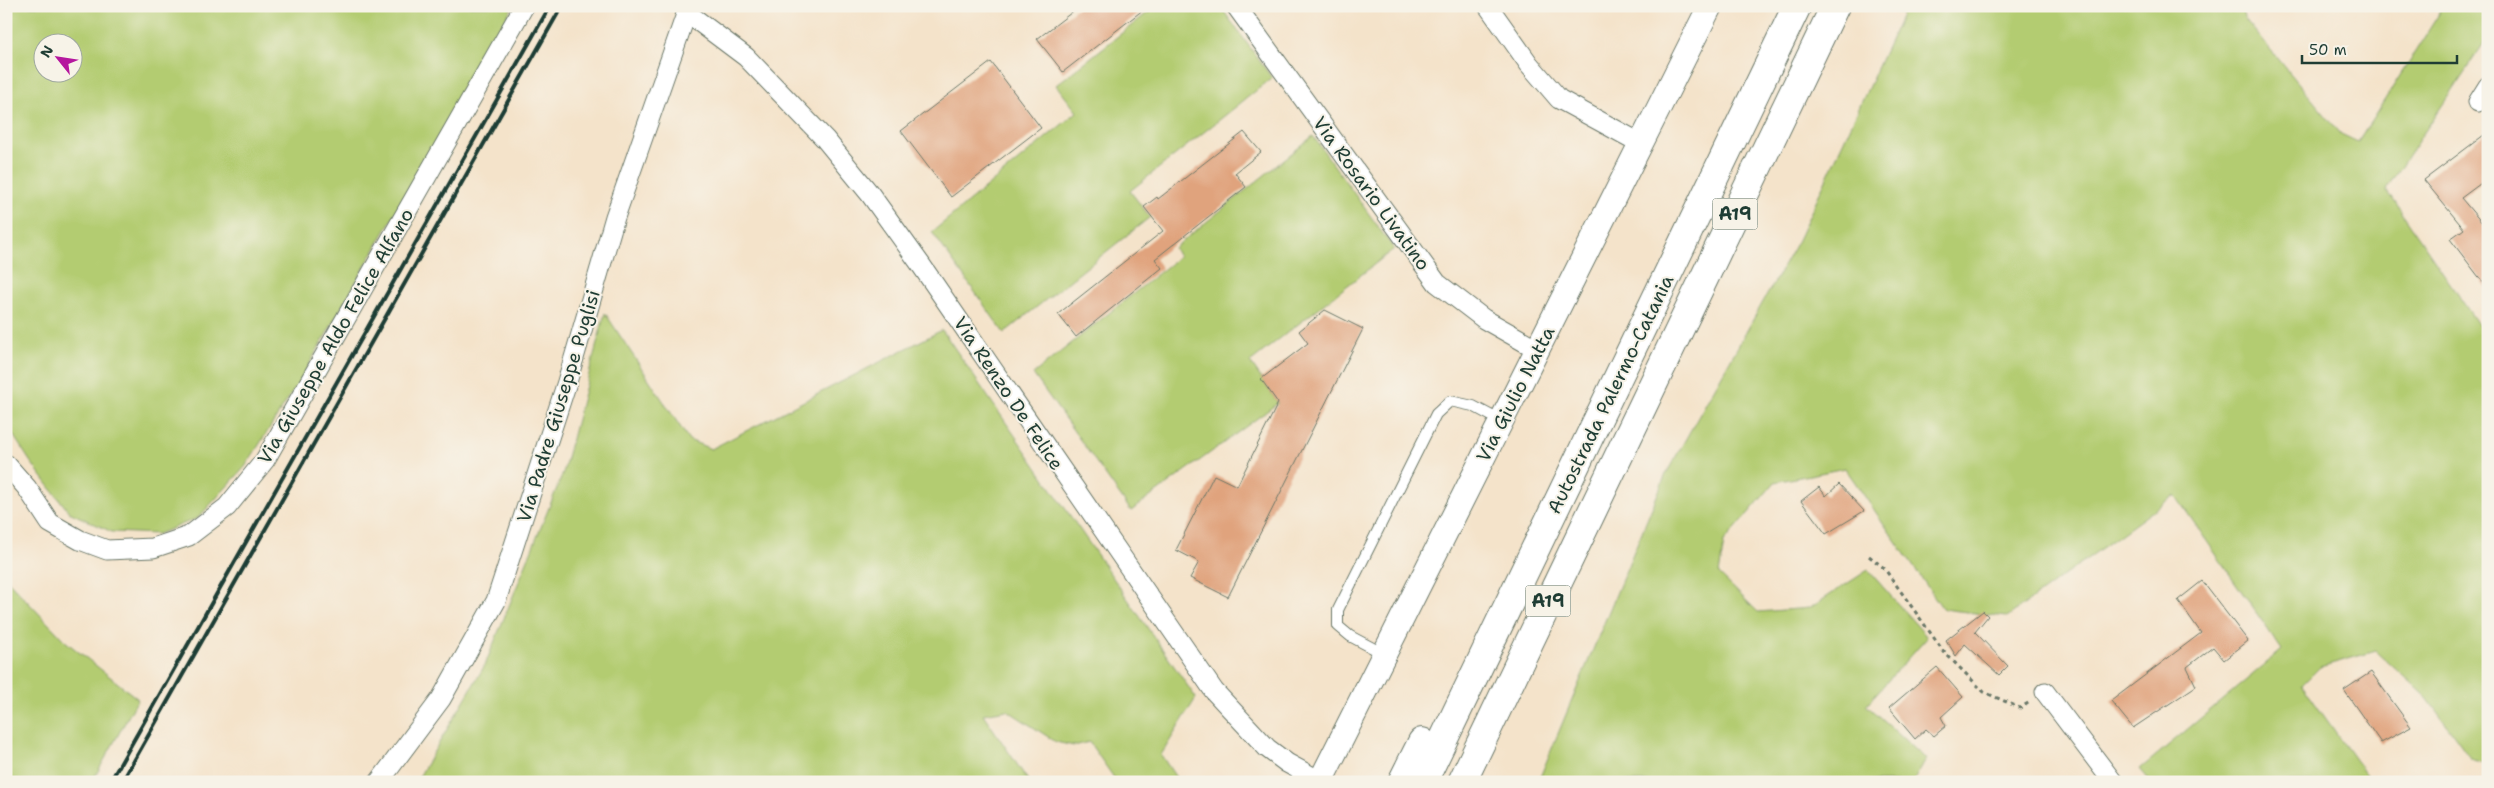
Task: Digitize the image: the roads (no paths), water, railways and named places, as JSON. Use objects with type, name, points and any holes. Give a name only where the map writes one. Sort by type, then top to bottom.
[{"type":"highway","name":"Autostrada Palermo-Catania","points":[[1423,782],[1797,6]]},
{"type":"highway","name":"Autostrada Palermo-Catania","points":[[1462,782],[1835,6]]},
{"type":"highway","points":[[1473,782],[1634,421]]},
{"type":"highway","points":[[1402,782],[1426,734],[1510,601]]},
{"type":"street","name":"Via Giuseppe Aldo Felice Alfano","points":[[6,464],[27,488],[50,523],[80,540],[107,550],[153,548],[189,536],[227,507],[265,460],[524,6]]},
{"type":"street","name":"Via Rosario Livatino","points":[[1236,6],[1437,283],[1484,319],[1537,349]]},
{"type":"street","points":[[1488,6],[1529,64],[1559,99],[1640,143]]},
{"type":"street","name":"Via Giulio Natta","points":[[1320,782],[1710,6]]},
{"type":"street","name":"Via Renzo De Felice","points":[[687,9],[746,57],[825,139],[870,194],[921,265],[1214,691],[1267,748],[1287,764],[1320,782]]},
{"type":"street","name":"Via Padre Giuseppe Puglisi","points":[[378,782],[440,700],[496,601],[567,382],[615,217],[687,9]]},
{"type":"street","points":[[2045,692],[2113,782]]},
{"type":"lane","points":[[1384,654],[1350,636],[1338,626],[1338,610],[1436,414],[1450,401],[1473,406],[1501,421]]},
{"type":"railway","points":[[110,782],[550,6]]},
{"type":"railway","points":[[122,782],[562,6]]}]
